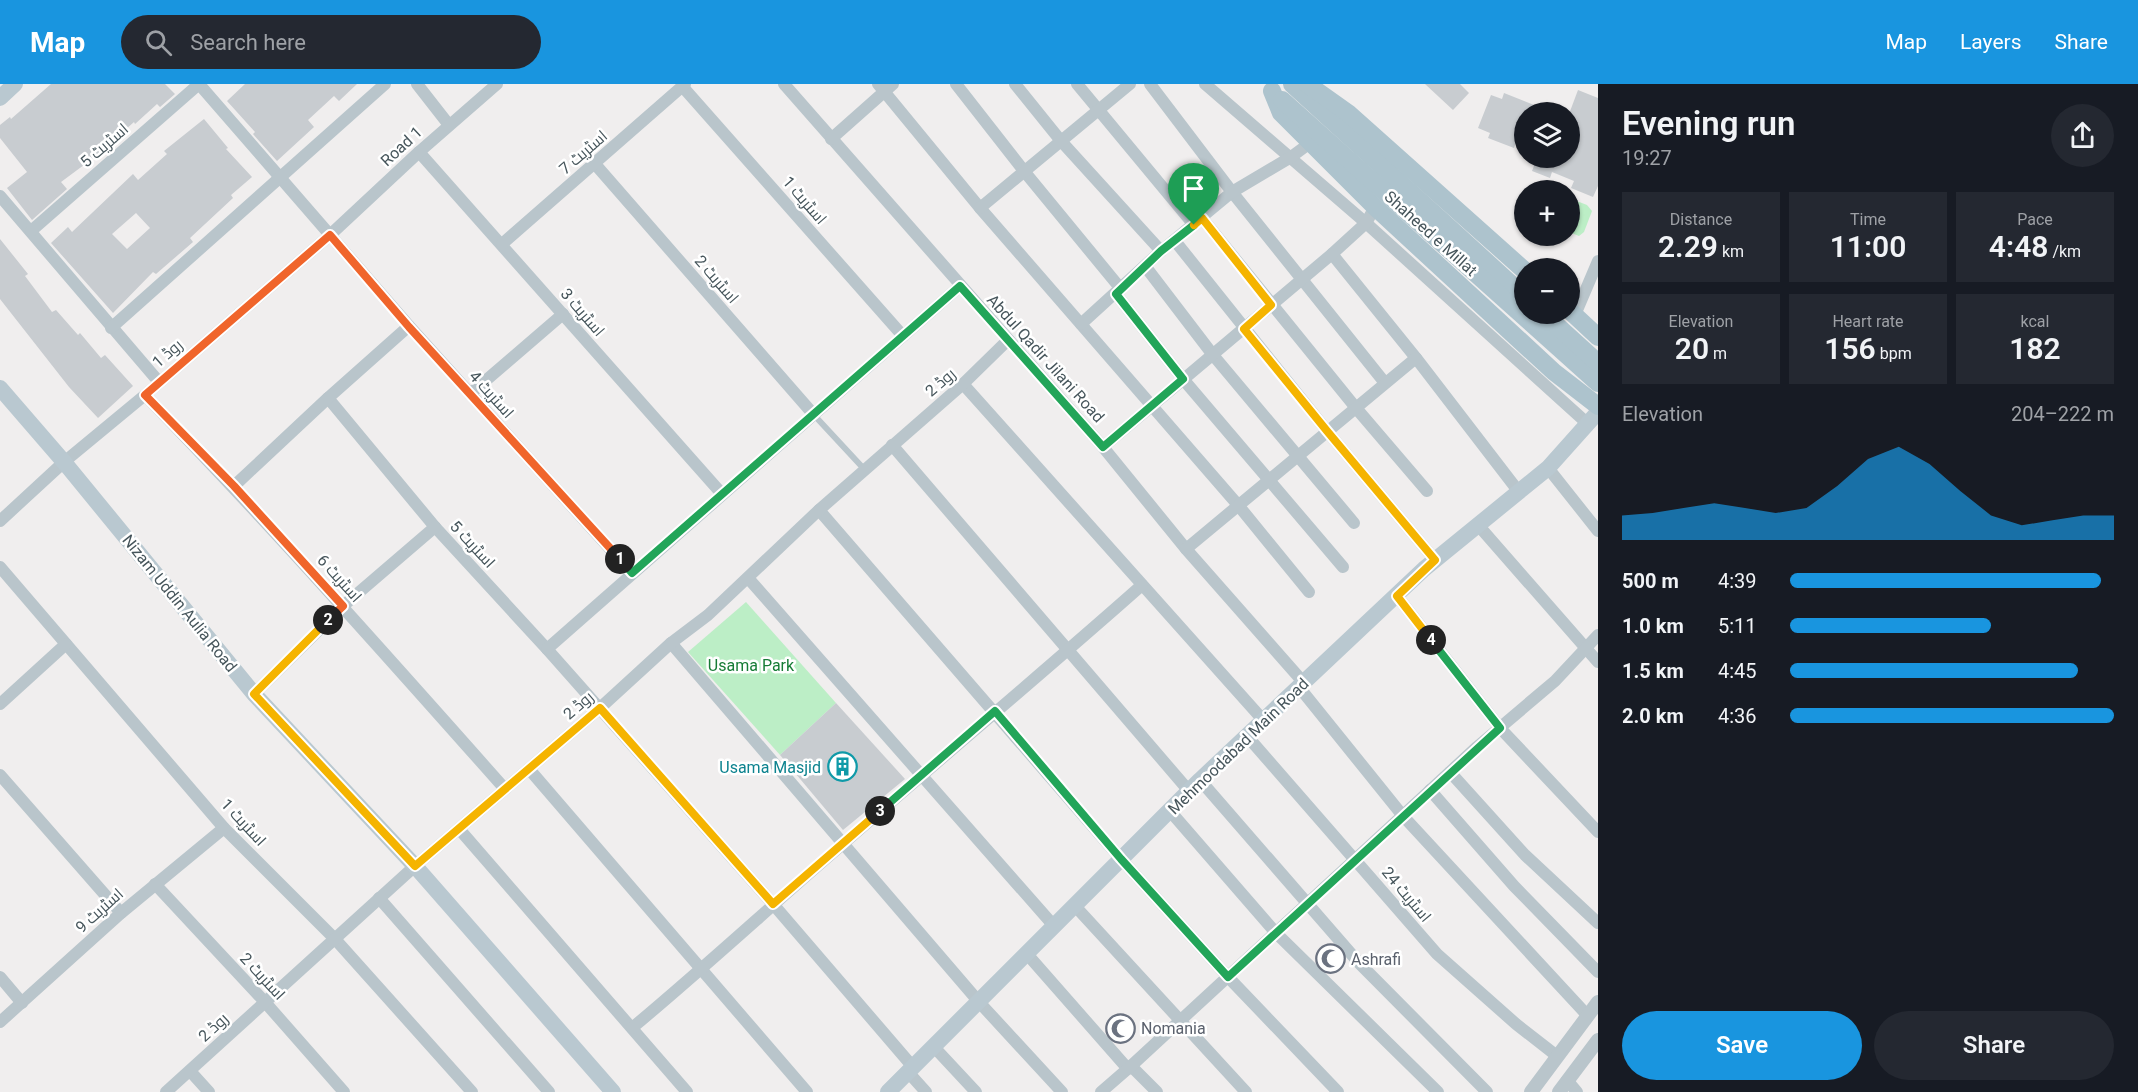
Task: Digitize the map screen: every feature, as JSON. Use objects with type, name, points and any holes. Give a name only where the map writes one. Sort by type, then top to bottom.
[{"type":"main road","points":[[0,98],[15,84]]},
{"type":"main road","points":[[1267,88],[1281,113],[1310,143],[1370,215],[1554,372],[1598,406]]},
{"type":"main road","name":"Shaheed e Millat","points":[[1267,88],[1300,94],[1514,287]]},
{"type":"main road","points":[[1300,94],[1348,113],[1514,261]]},
{"type":"main road","name":"Shaheed e Millat","points":[[1300,94],[1598,383]]},
{"type":"main road","points":[[1554,372],[1571,373],[1585,364],[1590,357],[1596,336],[1580,320]]},
{"type":"main road","points":[[1555,324],[1598,363]]},
{"type":"main road","name":"Nizam Uddin Aulia Road","points":[[0,388],[64,462],[254,694],[415,866],[613,1092]]},
{"type":"main road","name":"Mehmoodabad Main Road","points":[[888,1092],[1195,785],[1435,560],[1548,468],[1593,418]]},
{"type":"street","points":[[199,84],[330,235]]},
{"type":"street","name":"اسٹریٹ 5","points":[[31,231],[199,84]]},
{"type":"street","points":[[111,328],[385,84]]},
{"type":"street","points":[[417,84],[449,125]]},
{"type":"street","name":"Road 1","points":[[330,235],[419,152],[497,84]]},
{"type":"street","name":"Abdul Qadir Jilani Road","points":[[784,84],[1103,447],[1301,685],[1403,816],[1588,1016]]},
{"type":"street","points":[[956,84],[1119,291],[1183,379],[1343,567]]},
{"type":"street","points":[[1015,84],[1061,141],[1161,251]]},
{"type":"street","points":[[1077,84],[1098,111],[1271,305],[1427,491]]},
{"type":"street","points":[[980,207],[1130,84]]},
{"type":"street","points":[[1150,84],[1232,192],[1385,383]]},
{"type":"street","points":[[1205,84],[1291,158],[1370,215],[1593,418]]},
{"type":"street","name":"اسٹریٹ 7","points":[[502,244],[684,85]]},
{"type":"street","name":"اسٹریٹ 1","points":[[684,85],[903,336]]},
{"type":"street","points":[[831,139],[886,86],[980,207],[1238,505],[1309,592]]},
{"type":"street","points":[[1081,324],[1161,251],[1232,192],[1291,158],[1310,143]]},
{"type":"street","name":"اسٹریٹ 3","points":[[419,152],[722,494]]},
{"type":"street","name":"اسٹریٹ 2","points":[[595,164],[814,415]]},
{"type":"street","points":[[0,196],[159,382]]},
{"type":"street","points":[[1103,447],[1332,254],[1370,215]]},
{"type":"street","name":"اسٹریٹ 4","points":[[330,235],[409,327],[632,573]]},
{"type":"street","name":"روڈ 1","points":[[0,521],[64,462],[330,235]]},
{"type":"street","points":[[1175,241],[1327,431],[1435,560]]},
{"type":"street","points":[[1332,254],[1519,492]]},
{"type":"street","points":[[1580,296],[1598,261]]},
{"type":"street","points":[[1145,266],[1213,355],[1354,524]]},
{"type":"street","points":[[547,649],[960,286]]},
{"type":"street","points":[[470,394],[563,314]]},
{"type":"street","points":[[234,486],[328,398],[409,327]]},
{"type":"street","name":"روڈ 2","points":[[166,1092],[415,866],[460,830],[672,643],[708,615],[819,510],[963,384],[1008,340]]},
{"type":"street","points":[[1186,549],[1416,358]]},
{"type":"street","points":[[963,384],[1264,721]]},
{"type":"street","name":"اسٹریٹ 6","points":[[145,395],[234,486],[505,789]]},
{"type":"street","name":"اسٹریٹ 5","points":[[328,398],[435,527],[600,708],[773,904],[911,1070],[926,1092]]},
{"type":"street","points":[[892,445],[1069,650],[1308,904],[1360,964],[1487,1092]]},
{"type":"street","points":[[1548,468],[1598,531]]},
{"type":"street","points":[[819,510],[1121,859],[1228,977],[1338,1092]]},
{"type":"street","points":[[1478,525],[1598,662]]},
{"type":"street","points":[[254,694],[343,606],[435,527]]},
{"type":"street","name":"اسٹریٹ 1","points":[[0,567],[224,828],[335,939],[472,1092]]},
{"type":"street","points":[[748,578],[1054,926]]},
{"type":"street","points":[[632,1028],[1142,585]]},
{"type":"street","points":[[1397,596],[1500,728],[1598,832]]},
{"type":"street","points":[[1101,1092],[1430,790],[1555,681],[1598,636]]},
{"type":"street","points":[[672,643],[979,1002],[1062,1092]]},
{"type":"street","points":[[0,704],[66,644]]},
{"type":"street","name":"اسٹریٹ 24","points":[[1247,736],[1437,954],[1516,1024],[1557,1056]]},
{"type":"street","points":[[529,769],[807,1092]]},
{"type":"street","points":[[1450,772],[1525,855],[1598,922]]},
{"type":"street","points":[[0,776],[121,913]]},
{"type":"street","points":[[1430,790],[1514,886],[1598,972]]},
{"type":"street","points":[[1170,811],[1276,933],[1438,1092]]},
{"type":"street","name":"اسٹریٹ 9","points":[[0,1022],[121,913],[224,828]]},
{"type":"street","points":[[460,830],[687,1092]]},
{"type":"street","name":"اسٹریٹ 2","points":[[155,884],[264,1001],[344,1092]]},
{"type":"street","points":[[379,898],[549,1092]]},
{"type":"street","points":[[1075,906],[1246,1092]]},
{"type":"street","points":[[1027,954],[1129,1068],[1156,1092]]},
{"type":"street","points":[[0,977],[22,1003]]},
{"type":"street","points":[[1531,1092],[1598,1002]]},
{"type":"street","points":[[1559,1092],[1597,1044]]},
{"type":"street","points":[[934,1047],[976,1092]]},
{"type":"street","points":[[190,1071],[209,1092]]},
{"type":"street","points":[[1567,1080],[1577,1092]]},
{"type":"lane","points":[[814,415],[865,470]]},
{"type":"green space","points":[[1580,202],[1587,205],[1592,211],[1584,232],[1580,235]]},
{"type":"green space","name":"Usama Park","points":[[746,602],[836,703],[780,755],[688,652]]},
{"type":"building","points":[[51,84],[165,84],[175,94],[160,107],[157,104],[61,182],[67,189],[32,220],[7,188],[27,172],[0,138],[0,125],[10,117],[11,119]]},
{"type":"building","points":[[245,84],[357,84],[339,101],[334,96],[308,120],[314,127],[277,161],[227,101]]},
{"type":"building","points":[[1425,84],[1460,84],[1469,93],[1453,110]]},
{"type":"building","points":[[1578,90],[1598,98],[1598,186],[1593,197],[1580,192],[1580,180],[1572,180],[1552,172],[1550,178],[1532,171],[1533,168],[1580,168],[1580,102],[1574,102]]},
{"type":"building","points":[[1504,93],[1527,102],[1514,102],[1514,148],[1488,138],[1490,133],[1478,128],[1491,95],[1502,99]]},
{"type":"building","points":[[204,119],[228,148],[226,149],[252,177],[231,195],[233,198],[190,238],[193,242],[156,274],[153,272],[113,313],[51,243],[68,227],[72,232],[133,174],[138,180],[167,154],[164,151]],"holes":[[[136,213],[150,228],[127,249],[112,234]]]},
{"type":"building","points":[[0,239],[28,274],[25,276],[52,312],[56,310],[101,358],[105,355],[133,386],[98,418],[69,387],[0,299]]},
{"type":"building","name":"Usama Masjid","points":[[836,703],[905,779],[843,830],[780,755]]},
{"type":"place","name":"Usama Masjid","points":[[842,767]]},
{"type":"place","name":"Ashrafi","points":[[1330,959]]},
{"type":"place","name":"Nomania","points":[[1120,1028]]},
{"type":"route","points":[[1202,218],[1271,305],[1244,329],[1435,560],[1397,596],[1500,728],[1228,977],[1121,859],[995,711],[773,904],[600,708],[460,830],[415,866],[254,694],[343,606],[234,486],[145,395],[330,235],[409,327],[632,573],[960,286],[1103,447],[1183,379],[1116,294],[1161,251],[1194,225],[1202,218]]}]
